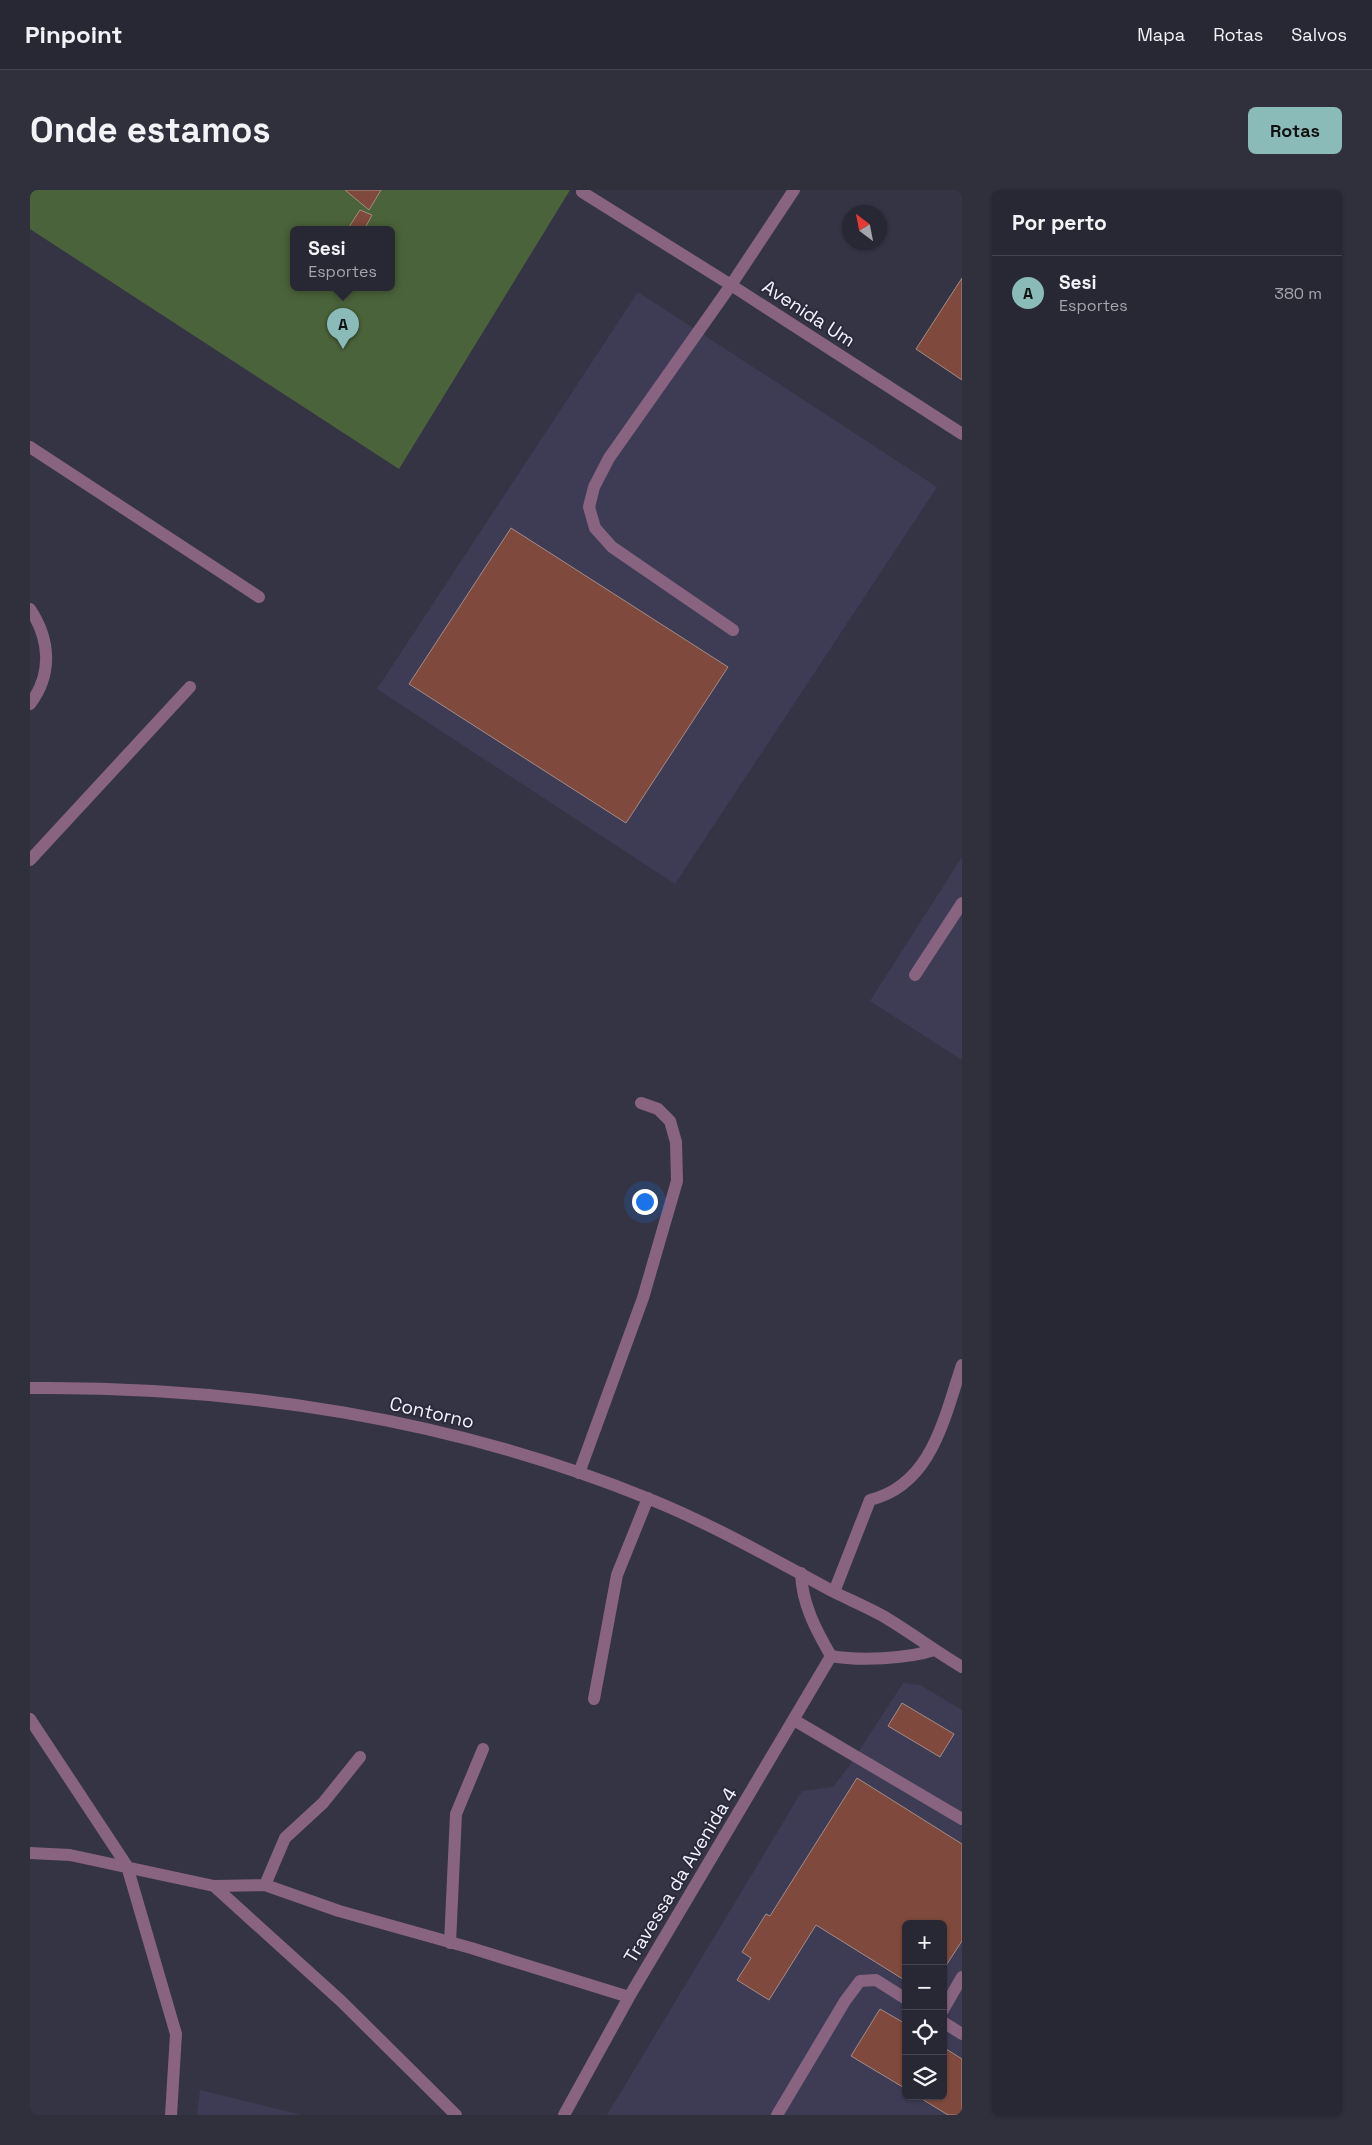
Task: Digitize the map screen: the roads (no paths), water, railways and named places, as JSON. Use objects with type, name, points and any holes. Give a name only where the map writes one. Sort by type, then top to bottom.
[{"type":"street","name":"Avenida Um","points":[[794,190],[731,285],[962,434]]},
{"type":"street","points":[[582,192],[731,285],[610,458],[594,487],[589,507],[595,528],[612,548],[733,630]]},
{"type":"street","points":[[30,447],[259,597]]},
{"type":"street","points":[[30,609],[41,630],[47,649],[42,683],[30,704]]},
{"type":"street","points":[[30,860],[190,687]]},
{"type":"street","points":[[915,975],[962,903]]},
{"type":"street","points":[[579,1473],[643,1298],[677,1181],[676,1142],[670,1121],[658,1109],[641,1103]]},
{"type":"street","points":[[834,1592],[870,1500],[886,1496],[915,1474],[934,1446],[962,1364]]},
{"type":"street","name":"Contorno","points":[[30,1388],[178,1391],[303,1406],[390,1421],[470,1439],[579,1473],[648,1498],[731,1536],[834,1592],[880,1614],[962,1667]]},
{"type":"street","points":[[594,1699],[617,1575],[648,1498]]},
{"type":"street","points":[[801,1573],[802,1589],[814,1627],[831,1656],[860,1658],[916,1656],[934,1650]]},
{"type":"street","name":"Travessa da Avenida 4","points":[[564,2115],[629,1997],[831,1656]]},
{"type":"street","points":[[30,1720],[127,1866],[176,2034],[171,2115]]},
{"type":"street","points":[[794,1720],[962,1819]]},
{"type":"street","points":[[450,1943],[456,1814],[483,1749]]},
{"type":"street","points":[[265,1885],[285,1838],[323,1803],[360,1757]]},
{"type":"street","points":[[30,1853],[70,1855],[214,1886],[265,1885],[339,1911],[629,1997]]},
{"type":"street","points":[[214,1886],[341,2001],[456,2115]]},
{"type":"street","points":[[947,2003],[962,1977]]},
{"type":"street","points":[[777,2115],[845,2002],[860,1981],[876,1980],[902,1996]]},
{"type":"street","points":[[947,2025],[962,2034]]},
{"type":"place","name":"Sesi","points":[[343,349]]}]
